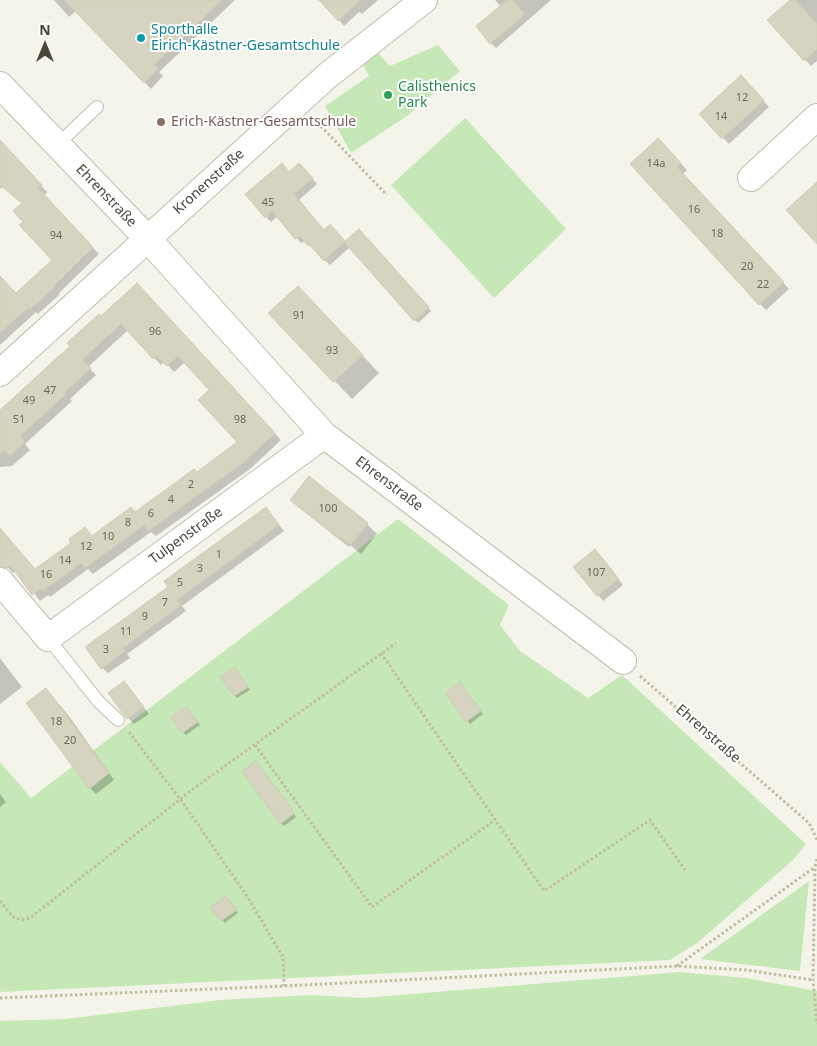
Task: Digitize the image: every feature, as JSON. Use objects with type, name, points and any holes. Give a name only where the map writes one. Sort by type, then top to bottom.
[{"type":"street","name":"Kronenstraße","points":[[0,373],[327,76],[424,0]]},
{"type":"street","name":"Ehrenstraße","points":[[0,85],[147,238],[324,435],[623,661]]},
{"type":"street","points":[[751,178],[817,117]]},
{"type":"street","name":"Tulpenstraße","points":[[48,638],[324,435]]},
{"type":"street","points":[[0,581],[48,638]]},
{"type":"lane","points":[[58,145],[97,107]]},
{"type":"lane","points":[[48,638],[98,701],[118,720]]},
{"type":"path","points":[[298,102],[387,195]]},
{"type":"path","points":[[0,902],[13,917],[22,920],[30,918],[193,789],[396,642]]},
{"type":"path","points":[[381,653],[544,891],[650,820],[685,870]]},
{"type":"path","name":"Ehrenstraße","points":[[623,661],[809,822],[817,840]]},
{"type":"path","points":[[118,720],[127,729],[181,800],[225,862],[283,957],[284,986]]},
{"type":"path","points":[[255,745],[372,907],[495,820]]},
{"type":"path","points":[[817,859],[815,867],[813,980],[817,1024]]},
{"type":"path","points":[[677,966],[815,867]]},
{"type":"path","points":[[0,998],[677,966],[746,970],[813,980]]},
{"type":"green space","name":"Calisthenics Park","points":[[438,45],[460,71],[407,116],[351,153],[325,106],[369,76],[359,56],[372,46],[390,66]]},
{"type":"green space","points":[[465,118],[566,229],[494,298],[391,185]]},
{"type":"green space","points":[[398,519],[509,605],[500,625],[520,651],[588,698],[622,675],[806,844],[793,860],[697,943],[670,960],[0,992],[0,762],[31,798]]},
{"type":"green space","points":[[809,881],[800,971],[700,959]]},
{"type":"green space","points":[[680,972],[746,978],[817,991],[817,1046],[0,1046],[0,1021],[66,1019],[220,1000],[312,995],[363,998]]},
{"type":"building","name":"Sporthalle Eirich-Kästner-Gesamtschule","points":[[64,0],[222,0],[154,65],[158,69],[144,83]]},
{"type":"building","points":[[319,0],[360,0],[338,21]]},
{"type":"building","points":[[507,0],[512,0],[525,14],[490,44],[476,26]]},
{"type":"building","points":[[790,0],[795,0],[817,24],[817,49],[804,61],[767,20]]},
{"type":"building","points":[[741,75],[764,100],[722,139],[699,114]]},
{"type":"building","points":[[658,138],[681,163],[677,167],[784,282],[759,305],[630,164]]},
{"type":"building","points":[[0,140],[42,185],[38,188],[93,247],[55,287],[0,333],[0,276],[16,293],[52,260],[19,225],[23,222],[13,211],[22,203],[0,185]]},
{"type":"building","points":[[282,163],[289,172],[299,163],[313,178],[294,194],[324,230],[330,224],[345,241],[324,261],[300,236],[295,239],[272,211],[265,218],[245,194]]},
{"type":"building","points":[[817,182],[817,244],[786,210]]},
{"type":"building","points":[[359,229],[429,307],[414,321],[344,242]]},
{"type":"building","points":[[137,283],[275,433],[244,462],[148,531],[144,525],[85,568],[81,563],[43,591],[40,589],[32,595],[10,565],[7,568],[0,566],[0,528],[35,569],[71,543],[69,539],[85,527],[92,536],[131,507],[135,512],[194,469],[197,472],[237,442],[198,400],[209,390],[178,356],[167,366],[157,356],[153,359],[121,324],[82,360],[91,368],[20,436],[25,442],[10,456],[4,450],[0,455],[0,410],[70,346],[67,343],[99,314],[101,316]]},
{"type":"building","points":[[298,286],[363,355],[333,382],[268,313]]},
{"type":"building","points":[[309,476],[368,523],[351,545],[340,537],[339,539],[290,500]]},
{"type":"building","points":[[266,507],[279,525],[177,600],[181,605],[123,648],[125,651],[101,669],[85,647],[168,587],[164,581]]},
{"type":"building","points":[[595,549],[619,579],[597,596],[573,567]]},
{"type":"building","points":[[235,667],[248,687],[234,696],[220,677]]},
{"type":"building","points":[[124,681],[144,707],[127,719],[108,693]]},
{"type":"building","points":[[460,682],[481,711],[466,722],[445,693]]},
{"type":"building","points":[[46,688],[109,773],[89,789],[26,703]]},
{"type":"building","points":[[186,706],[198,722],[182,733],[171,717]]},
{"type":"building","points":[[256,761],[295,813],[280,824],[242,771]]},
{"type":"building","points":[[226,896],[237,910],[221,921],[210,907]]},
{"type":"place","name":"Sporthalle Eirich-Kästner-Gesamtschule","points":[[141,38]]},
{"type":"place","name":"Calisthenics Park","points":[[388,95]]},
{"type":"place","name":"Erich-Kästner-Gesamtschule","points":[[161,122]]}]
